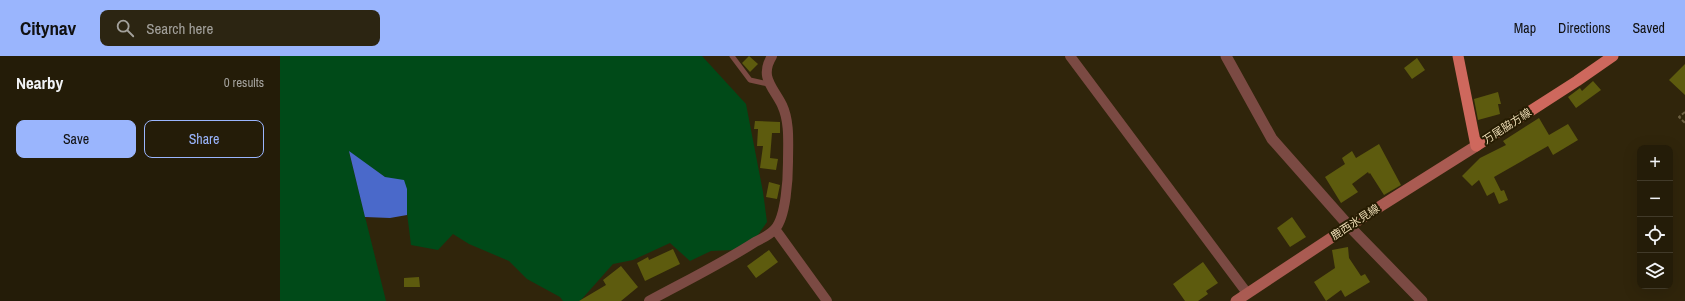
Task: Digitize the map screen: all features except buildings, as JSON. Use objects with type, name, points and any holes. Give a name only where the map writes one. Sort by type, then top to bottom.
[{"type":"main road","name":"万尾脇方線","points":[[1458,56],[1476,146],[1613,56]]},
{"type":"main road","name":"鹿西氷見線","points":[[1236,301],[1349,226],[1476,146]]},
{"type":"street","points":[[649,301],[732,257],[775,229],[783,212],[788,186],[788,139],[787,120],[782,106],[768,84],[766,70],[772,56]]},
{"type":"street","points":[[1070,56],[1247,293]]},
{"type":"street","points":[[1226,56],[1272,139],[1349,226],[1422,301]]},
{"type":"street","points":[[775,229],[827,301]]},
{"type":"lane","points":[[732,56],[750,80],[768,84]]},
{"type":"path","points":[[1685,112],[1679,117],[1685,123]]},
{"type":"green space","points":[[280,56],[702,56],[746,104],[763,192],[767,222],[758,235],[733,250],[711,251],[690,261],[670,243],[633,260],[613,264],[581,300],[563,301],[560,297],[527,279],[509,261],[469,244],[453,234],[438,250],[411,245],[406,205],[407,189],[385,177],[349,152],[386,301],[280,301]]},
{"type":"water","points":[[349,151],[385,177],[404,180],[407,189],[407,215],[390,218],[365,217]]}]
